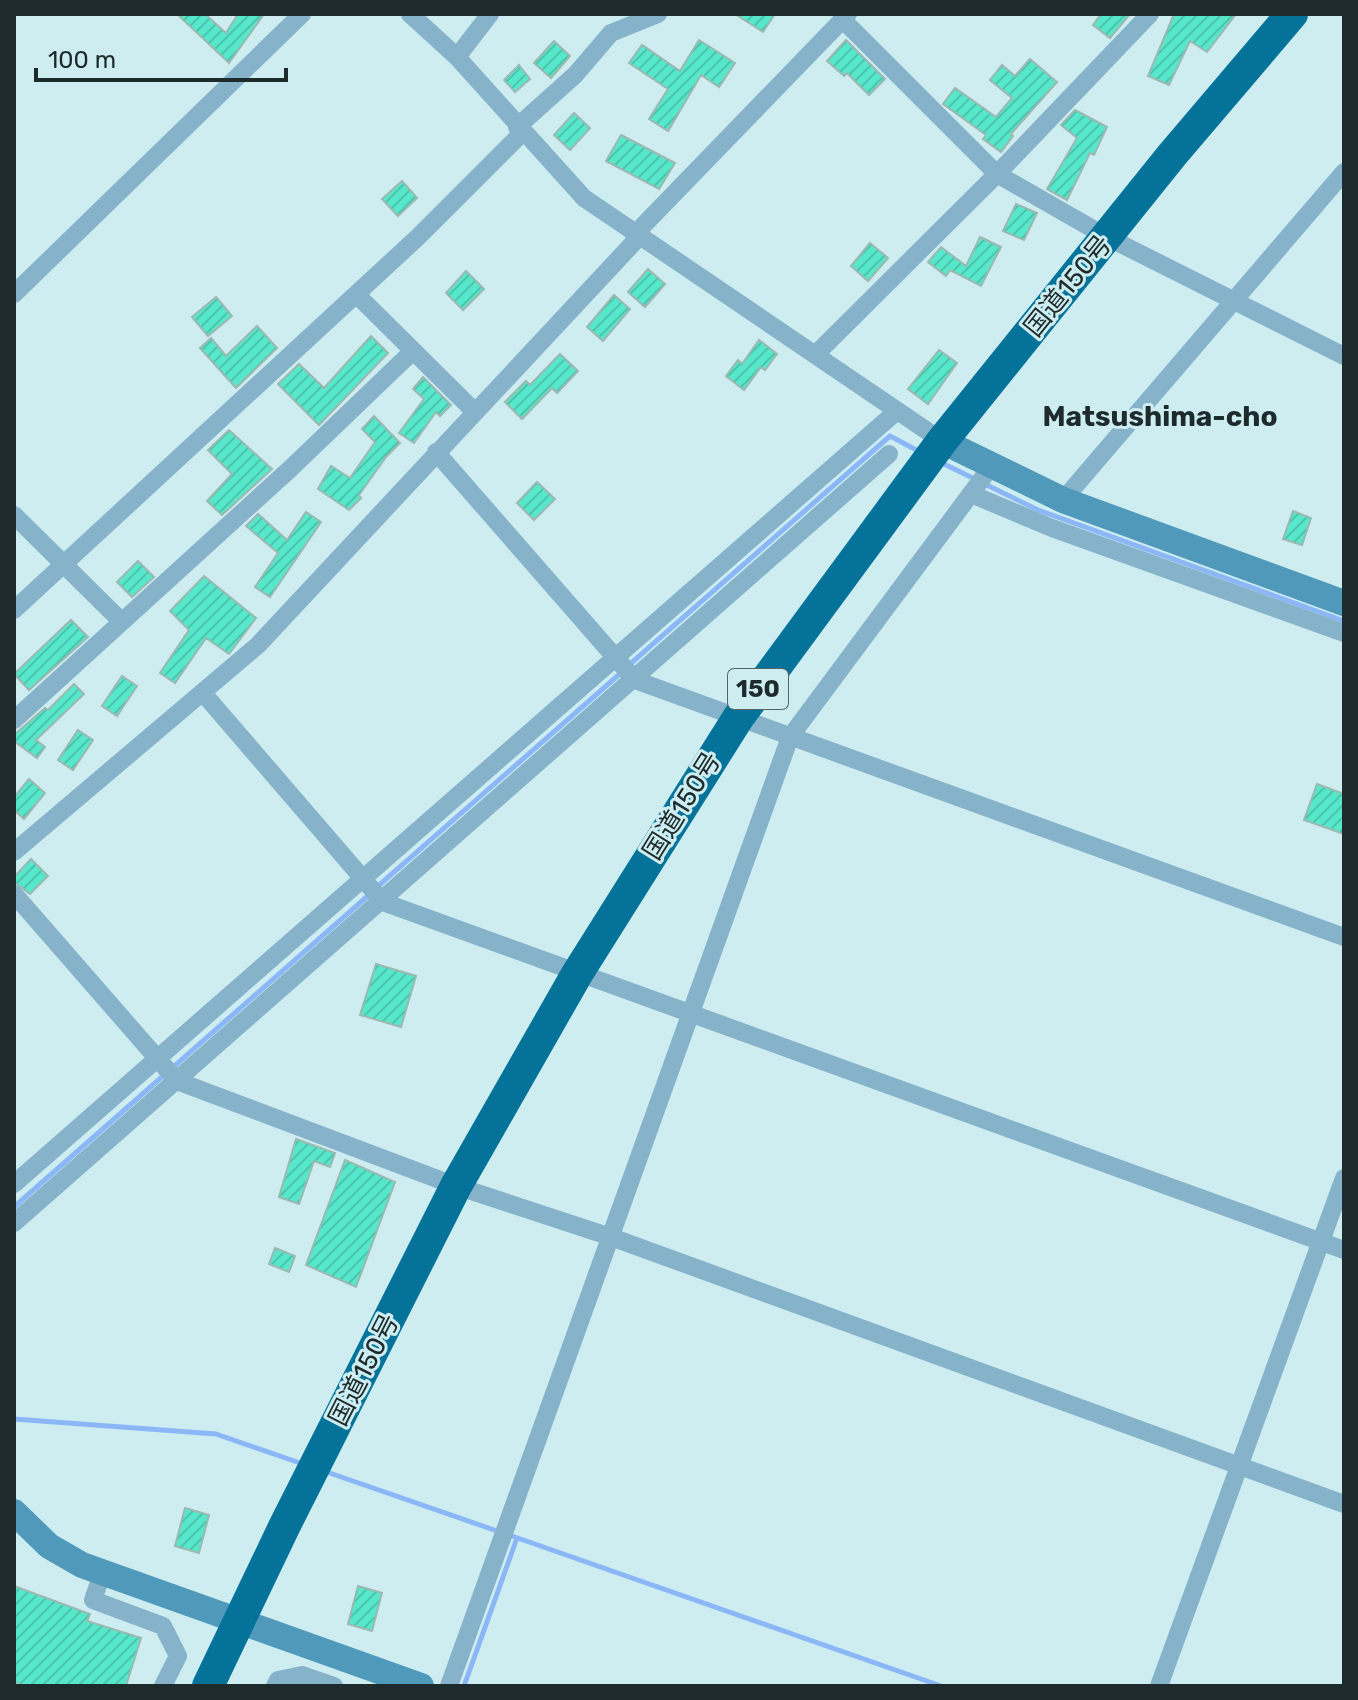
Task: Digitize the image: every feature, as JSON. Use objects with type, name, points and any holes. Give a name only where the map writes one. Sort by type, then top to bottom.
[{"type":"highway","name":"国道150号","points":[[208,1686],[284,1527],[456,1186],[577,974],[738,718],[942,441],[1292,14]]},
{"type":"street","points":[[14,294],[302,14]]},
{"type":"street","points":[[410,14],[457,57],[584,198],[942,441],[990,468],[1063,500],[1344,603]]},
{"type":"street","points":[[457,57],[490,14]]},
{"type":"street","points":[[14,610],[356,294],[575,75],[611,33],[658,14]]},
{"type":"street","points":[[815,355],[997,174],[1150,14]]},
{"type":"street","points":[[14,852],[258,645],[636,236],[845,17],[997,174],[1107,237],[1344,356]]},
{"type":"street","points":[[1063,500],[1344,172]]},
{"type":"street","points":[[356,294],[474,411]]},
{"type":"street","points":[[14,720],[413,351]]},
{"type":"street","points":[[14,1184],[897,411]]},
{"type":"street","points":[[436,452],[635,680],[1344,937]]},
{"type":"street","points":[[14,1223],[383,902],[889,454]]},
{"type":"street","points":[[449,1686],[790,737],[990,468]]},
{"type":"street","points":[[820,478],[839,499]]},
{"type":"street","points":[[971,494],[1052,528],[1344,633]]},
{"type":"street","points":[[14,515],[122,622]]},
{"type":"street","points":[[203,693],[383,902],[1344,1250]]},
{"type":"street","points":[[14,894],[177,1081],[456,1186],[611,1237],[1344,1504]]},
{"type":"street","points":[[1159,1686],[1344,1178]]},
{"type":"street","points":[[14,1512],[49,1546],[82,1565],[421,1686]]},
{"type":"street","points":[[103,1571],[93,1600],[163,1626],[178,1656],[163,1686]]},
{"type":"street","points":[[275,1686],[278,1680],[302,1675],[334,1686]]},
{"type":"building","points":[[177,14],[205,14],[226,33],[238,14],[264,14],[229,63]]},
{"type":"building","points":[[735,14],[775,14],[763,32]]},
{"type":"building","points":[[1101,14],[1130,14],[1110,38],[1093,25]]},
{"type":"building","points":[[1174,14],[1236,14],[1207,52],[1190,41],[1169,85],[1148,76]]},
{"type":"building","points":[[699,40],[735,63],[719,87],[701,75],[668,131],[649,119],[668,89],[629,63],[642,45],[680,71]]},
{"type":"building","points":[[846,40],[885,79],[869,95],[847,73],[844,76],[827,61]]},
{"type":"building","points":[[554,41],[570,56],[551,78],[534,63]]},
{"type":"building","points":[[1030,59],[1057,82],[1011,134],[1013,136],[1001,152],[983,139],[986,135],[943,104],[955,88],[996,117],[1012,98],[990,80],[1002,65],[1015,76]]},
{"type":"building","points":[[519,65],[530,79],[515,92],[504,80]]},
{"type":"building","points":[[1075,110],[1107,127],[1094,155],[1090,153],[1067,200],[1047,189],[1077,138],[1061,125]]},
{"type":"building","points":[[574,113],[590,128],[570,150],[554,135]]},
{"type":"building","points":[[621,135],[675,163],[659,189],[606,161]]},
{"type":"building","points":[[402,181],[417,198],[398,216],[382,199]]},
{"type":"building","points":[[1016,204],[1037,213],[1024,240],[1003,231]]},
{"type":"building","points":[[980,237],[1001,247],[981,286],[950,270],[946,276],[928,262],[941,247],[966,266]]},
{"type":"building","points":[[870,243],[888,258],[868,281],[851,266]]},
{"type":"building","points":[[648,269],[665,284],[645,307],[628,292]]},
{"type":"building","points":[[466,271],[484,289],[463,310],[446,293]]},
{"type":"building","points":[[614,295],[630,309],[603,341],[587,327]]},
{"type":"building","points":[[216,297],[232,316],[208,336],[192,317]]},
{"type":"building","points":[[257,326],[277,348],[236,388],[200,348],[211,338],[226,356]]},
{"type":"building","points":[[371,336],[388,353],[319,425],[278,384],[299,364],[324,388]]},
{"type":"building","points":[[759,340],[777,354],[765,370],[761,367],[744,390],[726,376],[738,360],[742,364]]},
{"type":"building","points":[[939,350],[957,363],[928,404],[908,389]]},
{"type":"building","points":[[560,354],[578,371],[557,393],[552,388],[522,419],[505,402],[526,381],[530,385]]},
{"type":"building","points":[[423,377],[451,405],[440,416],[436,412],[414,443],[399,433],[424,399],[413,389]]},
{"type":"building","points":[[374,416],[400,443],[386,457],[359,495],[361,498],[349,510],[318,489],[331,466],[350,478],[375,442],[362,429]]},
{"type":"building","points":[[229,430],[272,469],[222,515],[207,501],[232,474],[208,450]]},
{"type":"building","points":[[537,482],[555,499],[534,520],[517,503]]},
{"type":"building","points":[[1293,511],[1311,518],[1302,545],[1283,539]]},
{"type":"building","points":[[306,512],[321,522],[270,597],[255,587],[278,553],[246,526],[258,514],[287,540]]},
{"type":"building","points":[[138,561],[154,577],[132,597],[117,582]]},
{"type":"building","points":[[204,576],[256,618],[229,654],[206,638],[175,683],[160,673],[189,630],[170,611]]},
{"type":"building","points":[[71,620],[88,637],[29,690],[14,674]]},
{"type":"building","points":[[122,676],[137,686],[117,716],[102,706]]},
{"type":"building","points":[[74,684],[84,694],[36,740],[45,747],[37,758],[14,741],[14,735],[45,708],[48,710]]},
{"type":"building","points":[[78,730],[93,740],[73,770],[58,760]]},
{"type":"building","points":[[29,779],[45,793],[24,819],[14,810],[14,797]]},
{"type":"building","points":[[1317,784],[1344,794],[1344,834],[1304,820]]},
{"type":"building","points":[[31,859],[48,876],[30,894],[14,882],[14,877]]},
{"type":"building","points":[[376,964],[416,976],[401,1027],[360,1015]]},
{"type":"building","points":[[296,1139],[335,1153],[330,1167],[314,1161],[299,1204],[279,1197]]},
{"type":"building","points":[[345,1160],[395,1182],[356,1287],[306,1265]]},
{"type":"building","points":[[275,1248],[295,1256],[289,1272],[269,1264]]},
{"type":"building","points":[[185,1508],[209,1515],[199,1553],[175,1546]]},
{"type":"building","points":[[14,1586],[90,1614],[87,1621],[141,1638],[126,1686],[24,1686],[14,1682]]},
{"type":"building","points":[[358,1586],[382,1593],[372,1631],[348,1624]]},
{"type":"waterway","points":[[629,665],[890,436],[920,452]]},
{"type":"waterway","points":[[940,462],[1038,510],[1344,621]]},
{"type":"waterway","points":[[377,887],[622,672]]},
{"type":"waterway","points":[[14,1207],[370,894]]},
{"type":"waterway","points":[[14,1419],[216,1434],[303,1464]]},
{"type":"waterway","points":[[324,1471],[500,1532]]},
{"type":"waterway","points":[[509,1535],[941,1686]]},
{"type":"waterway","points":[[464,1686],[517,1538]]},
{"type":"district","name":"Matsushima-cho","points":[[1160,416]]}]
